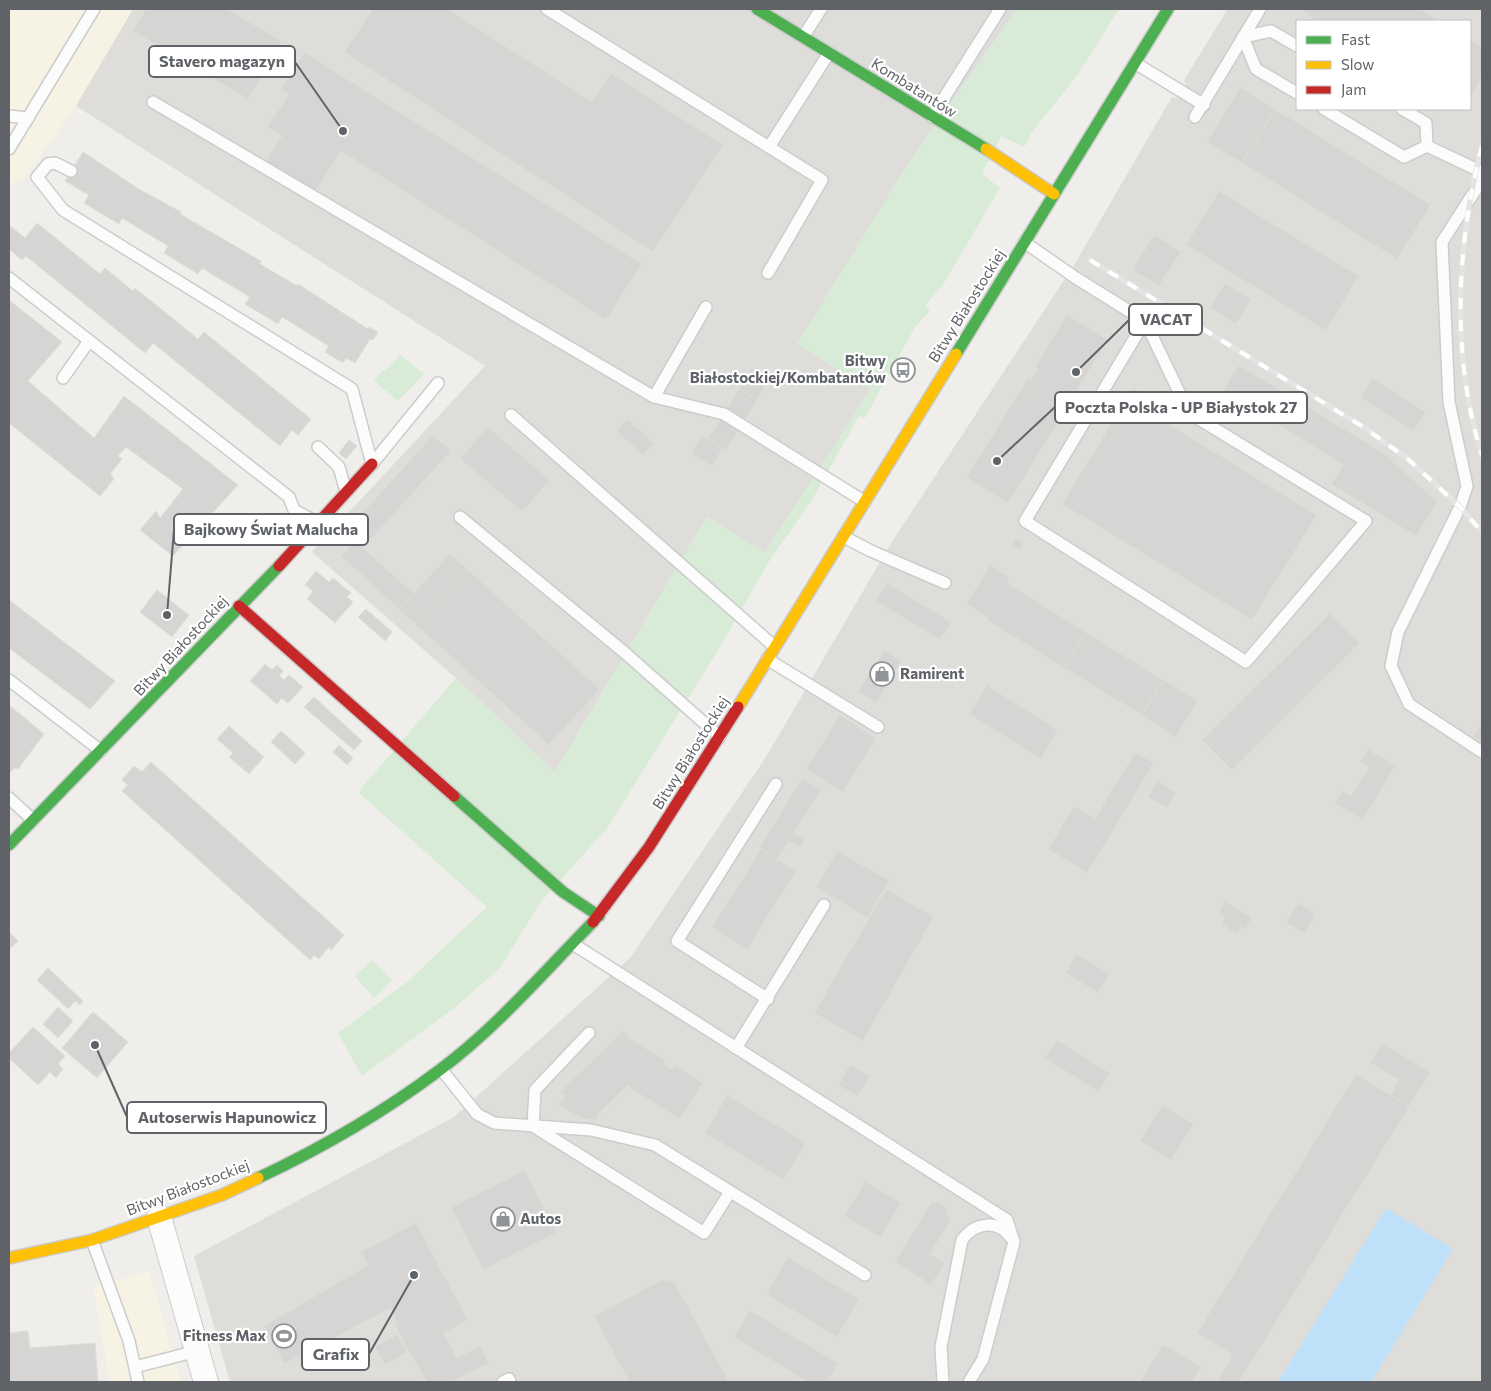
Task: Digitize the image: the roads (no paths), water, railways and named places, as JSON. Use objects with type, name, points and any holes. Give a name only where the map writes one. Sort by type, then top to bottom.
[{"type":"street","name":"Kombatantów","points":[[757,9],[1018,168],[1054,194]]},
{"type":"street","name":"Bitwy Białostockiej","points":[[9,1258],[92,1240],[222,1194],[298,1159],[350,1129],[441,1069],[499,1018],[573,944],[598,916],[649,847],[720,737],[1168,9]]},
{"type":"street","name":"Bitwy Białostockiej","points":[[9,845],[320,524],[372,464]]},
{"type":"street","points":[[239,606],[563,892],[598,916]]},
{"type":"street","points":[[159,1217],[206,1382]]},
{"type":"lane","points":[[9,149],[94,9]]},
{"type":"lane","points":[[547,9],[822,180],[768,273]]},
{"type":"lane","points":[[803,37],[821,9]]},
{"type":"lane","points":[[932,117],[1000,9]]},
{"type":"lane","points":[[1195,117],[1204,106],[1260,9]]},
{"type":"lane","points":[[1243,37],[1272,31],[1296,45]]},
{"type":"lane","points":[[1243,37],[1256,68],[1296,92]]},
{"type":"lane","points":[[769,147],[829,53]]},
{"type":"lane","points":[[1134,62],[1204,106]]},
{"type":"lane","points":[[153,102],[654,397],[724,414],[865,502]]},
{"type":"lane","points":[[1326,110],[1404,157],[1427,146]]},
{"type":"lane","points":[[1404,110],[1426,123],[1427,146]]},
{"type":"lane","points":[[9,116],[28,118]]},
{"type":"lane","points":[[1427,146],[1482,172]]},
{"type":"lane","points":[[71,171],[55,162],[48,164],[37,178],[64,210],[352,389],[372,464]]},
{"type":"lane","points":[[1482,180],[1442,242],[1450,402],[1467,486],[1460,507],[1398,632],[1391,666],[1409,704],[1482,752]]},
{"type":"lane","points":[[1024,242],[1076,278],[1145,321],[1189,413],[1366,521],[1246,662],[1025,521],[1145,321]]},
{"type":"lane","points":[[9,278],[289,498],[294,510],[320,524]]},
{"type":"lane","points":[[654,397],[706,306]]},
{"type":"lane","points":[[63,378],[89,341]]},
{"type":"lane","points":[[372,464],[438,383]]},
{"type":"lane","points":[[511,415],[775,647]]},
{"type":"lane","points":[[318,448],[339,467],[346,493]]},
{"type":"lane","points":[[460,517],[624,652],[720,737]]},
{"type":"lane","points":[[844,537],[871,551],[945,583]]},
{"type":"lane","points":[[767,659],[878,727]]},
{"type":"lane","points":[[9,680],[101,752]]},
{"type":"lane","points":[[768,1000],[677,941],[776,784]]},
{"type":"lane","points":[[9,798],[33,820]]},
{"type":"lane","points":[[736,1048],[768,1000],[824,905]]},
{"type":"lane","points":[[573,944],[1007,1220],[1014,1242],[983,1359],[968,1382]]},
{"type":"lane","points":[[533,1126],[535,1090],[589,1033]]},
{"type":"lane","points":[[441,1069],[477,1114],[494,1122],[591,1130],[655,1145],[865,1276]]},
{"type":"lane","points":[[533,1126],[704,1233],[730,1192]]},
{"type":"lane","points":[[943,1382],[941,1347],[962,1240],[975,1227],[993,1225],[1002,1228],[1014,1242]]},
{"type":"lane","points":[[92,1240],[129,1342],[138,1382]]},
{"type":"lane","points":[[135,1367],[197,1351]]},
{"type":"lane","points":[[503,1382],[509,1379],[510,1382]]},
{"type":"water","points":[[1386,1208],[1453,1249],[1371,1382],[1278,1382]]},
{"type":"railway","points":[[1482,146],[1473,184],[1467,223],[1462,262],[1461,301],[1465,379],[1472,418],[1482,456]]},
{"type":"railway","points":[[1090,260],[1365,428],[1409,460],[1460,507],[1482,532]]},
{"type":"place","name":"Stavero magazyn","points":[[343,131]]},
{"type":"place","name":"Bitwy Białostockiej/Kombatantów","points":[[903,370]]},
{"type":"place","name":"VACAT","points":[[1076,372]]},
{"type":"place","name":"Poczta Polska - UP Białystok 27","points":[[997,461]]},
{"type":"place","name":"Bajkowy Świat Malucha","points":[[167,615]]},
{"type":"place","name":"Ramirent","points":[[882,674]]},
{"type":"place","name":"Autoserwis Hapunowicz","points":[[95,1045]]},
{"type":"place","name":"Autos","points":[[503,1219]]},
{"type":"place","name":"Grafix","points":[[414,1275]]},
{"type":"place","name":"Fitness Max","points":[[284,1336]]}]
